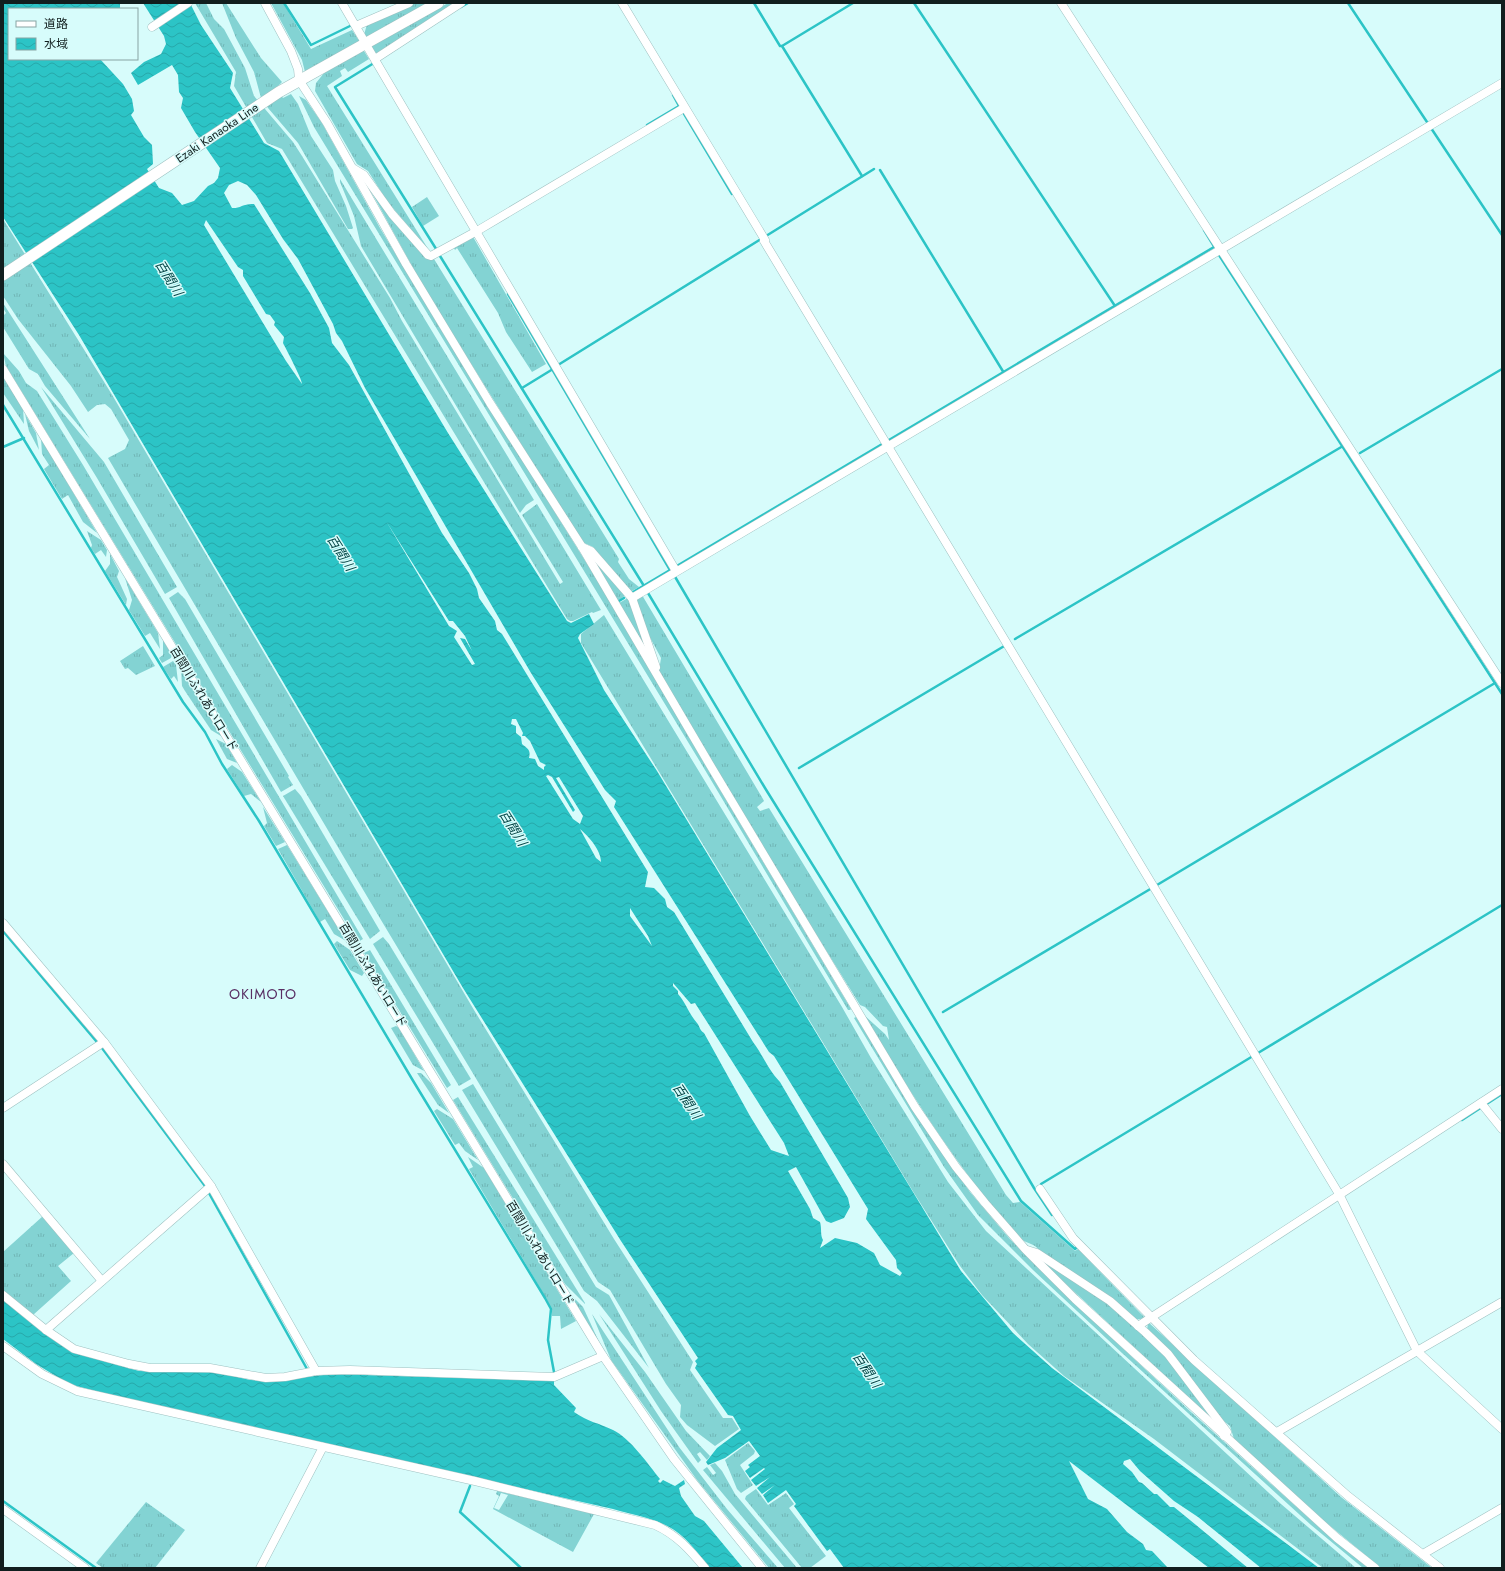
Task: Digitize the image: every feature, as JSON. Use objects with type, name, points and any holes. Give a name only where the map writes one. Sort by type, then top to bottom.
[{"type":"main road","name":"Ezaki Kanaoka Line","points":[[3,275],[279,92],[438,3]]},
{"type":"street","points":[[152,28],[188,3]]},
{"type":"street","points":[[265,3],[293,55],[299,80],[353,168],[406,264],[466,363],[582,547],[725,791],[915,1107],[961,1173],[1025,1249],[1075,1299],[1337,1538],[1375,1568]]},
{"type":"street","points":[[342,3],[363,39]]},
{"type":"street","points":[[356,26],[410,3]]},
{"type":"street","points":[[375,59],[462,3]]},
{"type":"street","points":[[622,3],[1339,1196],[1415,1352],[1502,1429]]},
{"type":"street","points":[[1061,3],[1222,249],[1502,683]]},
{"type":"street","points":[[368,48],[474,232],[674,570]]},
{"type":"street","points":[[632,598],[674,570],[1502,83]]},
{"type":"street","points":[[353,168],[364,175],[392,214],[428,255],[431,256],[438,254],[684,108]]},
{"type":"street","name":"百間川ふれあいロード","points":[[3,369],[603,1356],[674,1459],[762,1568]]},
{"type":"street","points":[[582,547],[591,551],[632,598],[656,662],[656,672]]},
{"type":"street","points":[[3,923],[101,1044],[208,1188],[316,1371]]},
{"type":"street","points":[[3,1108],[101,1044]]},
{"type":"street","points":[[1138,1326],[1483,1105],[1502,1089]]},
{"type":"street","points":[[1483,1105],[1502,1129]]},
{"type":"street","points":[[3,1164],[102,1281]]},
{"type":"street","points":[[46,1330],[208,1188]]},
{"type":"street","points":[[1040,1189],[1073,1238],[1150,1318],[1194,1360],[1348,1496],[1440,1568]]},
{"type":"street","points":[[1025,1249],[1037,1253],[1110,1301],[1168,1354],[1228,1432],[1224,1436]]},
{"type":"street","points":[[3,1295],[46,1330],[74,1349],[129,1364],[150,1368],[210,1368],[266,1378],[285,1377],[316,1371],[350,1370],[554,1377],[603,1356]]},
{"type":"street","points":[[1277,1432],[1502,1302]]},
{"type":"street","points":[[3,1346],[42,1374],[77,1391],[475,1481],[655,1525],[669,1531],[682,1541],[706,1568]]},
{"type":"street","points":[[260,1568],[322,1447]]},
{"type":"street","points":[[3,1508],[85,1568]]},
{"type":"street","points":[[1423,1554],[1502,1508]]},
{"type":"green space","points":[[195,3],[206,3],[214,19],[224,29],[245,68],[254,96],[293,142],[302,156],[390,298],[402,321],[560,584],[563,582],[522,515],[537,504],[601,610],[592,612],[573,621],[567,619],[282,149],[267,143],[234,86],[236,72]]},
{"type":"green space","points":[[222,3],[226,3],[261,58],[282,82],[276,88],[283,98],[291,94],[298,104],[311,136],[333,170],[335,181],[346,206],[353,228],[352,229],[348,229],[298,143],[261,98],[254,72],[236,38]]},
{"type":"green space","points":[[271,3],[283,3],[311,49],[352,30],[358,39],[364,35],[367,24],[416,3],[430,3],[305,72],[302,60]]},
{"type":"green space","points":[[448,3],[457,3],[379,53],[375,53],[371,47],[364,51],[369,59],[348,72],[345,68],[340,71],[342,76],[327,86],[430,252],[387,201],[368,171],[357,164],[315,91],[316,83],[324,73]]},
{"type":"green space","points":[[299,96],[306,100],[322,123],[380,228],[446,338],[614,607],[704,763],[851,1009],[850,1010],[848,1010],[702,765],[314,127]]},
{"type":"green space","points":[[340,179],[534,500],[526,505],[520,513],[361,246],[354,216]]},
{"type":"green space","points":[[367,184],[432,259],[434,259],[619,559],[618,562],[629,579],[639,587],[630,592],[593,547],[582,542],[424,288]]},
{"type":"green space","points":[[427,197],[439,216],[423,226],[412,207]]},
{"type":"green space","points":[[3,219],[111,393],[474,1010],[614,1239],[693,1362],[690,1370],[723,1418],[732,1418],[739,1429],[715,1446],[687,1425],[680,1417],[681,1405],[666,1384],[610,1290],[598,1282],[381,920],[108,458],[125,449],[129,440],[111,409],[105,404],[97,405],[88,412],[71,386],[18,319],[3,296]]},
{"type":"green space","points":[[472,235],[546,364],[532,372],[506,332],[498,313],[457,248],[455,250],[453,246]]},
{"type":"green space","points":[[3,303],[90,439],[45,386],[38,374],[29,369],[3,327],[3,316],[6,313],[3,308]]},
{"type":"green space","points":[[3,353],[19,371],[26,383],[37,391],[83,465],[363,939],[358,942],[6,366]]},
{"type":"green space","points":[[3,376],[23,408],[24,424],[3,393]]},
{"type":"green space","points":[[41,387],[104,462],[177,587],[165,594],[97,478]]},
{"type":"green space","points":[[25,414],[36,433],[39,450],[29,431]]},
{"type":"green space","points":[[41,438],[97,533],[83,522],[68,495],[62,499],[44,469],[49,465],[42,454]]},
{"type":"green space","points":[[87,531],[101,540],[107,550],[106,557],[101,550],[95,554],[91,548],[92,545]]},
{"type":"green space","points":[[110,554],[119,571],[117,577],[127,599],[126,605],[105,571],[110,564]]},
{"type":"green space","points":[[595,560],[626,595],[618,601],[593,561]]},
{"type":"green space","points":[[125,578],[158,633],[160,649],[150,633],[145,636],[129,610],[132,600]]},
{"type":"green space","points":[[178,592],[185,599],[289,776],[288,777],[293,785],[281,792],[169,598]]},
{"type":"green space","points":[[642,595],[763,799],[764,801],[757,807],[760,811],[769,808],[1006,1195],[1013,1203],[1020,1202],[1075,1251],[1078,1249],[1145,1318],[1135,1320],[1035,1246],[1023,1241],[1005,1223],[956,1159],[909,1088],[864,1015],[885,1034],[889,1040],[887,1027],[883,1026],[865,1007],[860,1005],[775,868],[659,671],[661,658],[646,630],[636,603],[638,598]]},
{"type":"green space","points":[[628,598],[648,652],[619,603]]},
{"type":"green space","points":[[604,615],[842,1007],[871,1058],[948,1182],[986,1231],[1281,1504],[1356,1568],[1323,1568],[1154,1439],[1064,1376],[1028,1344],[982,1295],[960,1266],[914,1193],[581,643],[581,634]]},
{"type":"green space","points":[[163,640],[172,655],[171,658],[162,663],[159,658],[163,655]]},
{"type":"green space","points":[[143,646],[155,666],[136,675],[128,668],[125,669],[120,661]]},
{"type":"green space","points":[[173,661],[176,665],[178,682],[174,676],[171,679],[163,667]]},
{"type":"green space","points":[[181,669],[221,736],[211,730],[182,686]]},
{"type":"green space","points":[[216,739],[226,744],[237,763],[227,759]]},
{"type":"green space","points":[[232,765],[242,772],[261,802],[251,794],[244,796],[227,769]]},
{"type":"green space","points":[[295,789],[301,796],[380,931],[370,939],[283,796]]},
{"type":"green space","points":[[263,807],[285,842],[276,846],[264,826],[267,823]]},
{"type":"green space","points":[[287,845],[346,941],[334,934],[325,919],[320,922],[278,849]]},
{"type":"green space","points":[[383,937],[389,944],[471,1079],[459,1086],[373,944]]},
{"type":"green space","points":[[337,941],[350,950],[364,973],[362,976],[350,970],[334,944]]},
{"type":"green space","points":[[370,950],[451,1085],[447,1088],[364,953]]},
{"type":"green space","points":[[345,953],[350,955],[354,960],[359,971],[355,971],[350,968],[342,956]]},
{"type":"green space","points":[[856,1017],[921,1122],[970,1192],[1009,1238],[1054,1284],[1191,1412],[1321,1529],[1368,1568],[1363,1568],[1311,1525],[1122,1353],[1033,1270],[978,1215],[944,1167],[854,1018]]},
{"type":"green space","points":[[396,1026],[399,1028],[424,1071],[413,1065],[391,1028]]},
{"type":"green space","points":[[417,1073],[421,1073],[431,1083],[449,1113],[438,1105]]},
{"type":"green space","points":[[473,1084],[596,1287],[609,1295],[649,1368],[597,1301],[584,1291],[462,1090]]},
{"type":"green space","points":[[458,1097],[585,1304],[565,1284],[453,1100]]},
{"type":"green space","points":[[437,1109],[453,1119],[478,1160],[465,1151],[459,1143],[455,1145],[434,1111]]},
{"type":"green space","points":[[468,1157],[484,1168],[576,1321],[561,1329],[560,1316],[552,1316],[552,1309],[546,1298],[469,1169],[473,1167]]},
{"type":"green space","points":[[43,1216],[74,1253],[58,1266],[71,1281],[33,1315],[3,1292],[3,1252]]},
{"type":"green space","points":[[1040,1260],[1110,1304],[1167,1356],[1216,1423]]},
{"type":"green space","points":[[570,1294],[583,1307],[600,1344]]},
{"type":"green space","points":[[592,1314],[679,1447],[727,1509],[778,1568],[769,1568],[697,1480],[611,1360]]},
{"type":"green space","points":[[599,1314],[645,1372],[686,1431],[710,1456],[707,1460],[700,1452],[697,1454],[701,1460],[698,1463],[661,1411]]},
{"type":"green space","points":[[1148,1322],[1341,1497],[1432,1568],[1381,1568],[1312,1511],[1234,1439],[1230,1426],[1221,1419],[1147,1331]]},
{"type":"green space","points":[[748,1443],[755,1451],[754,1454],[740,1465],[753,1485],[741,1493],[737,1489],[725,1460]]},
{"type":"green space","points":[[715,1463],[722,1471],[735,1494],[797,1568],[785,1568],[703,1470],[707,1467],[713,1475],[716,1473],[710,1465]]},
{"type":"green space","points":[[756,1489],[768,1505],[786,1493],[794,1504],[789,1508],[826,1556],[810,1568],[802,1568],[745,1499],[746,1496]]},
{"type":"green space","points":[[497,1491],[594,1514],[573,1552],[493,1509],[499,1496],[496,1494]],"holes":[[[501,1493],[508,1495],[499,1510],[494,1508]]]},
{"type":"green space","points":[[146,1502],[185,1530],[155,1568],[103,1568],[96,1563]]},
{"type":"water","name":"百間川","points":[[3,3],[120,3],[120,8],[8,8],[8,60],[101,60],[123,84],[132,99],[134,111],[131,115],[144,137],[152,145],[153,164],[147,169],[159,188],[172,193],[182,205],[194,201],[208,186],[214,183],[218,178],[220,168],[195,132],[181,108],[183,98],[179,92],[178,75],[172,65],[138,85],[131,73],[144,62],[161,54],[166,44],[164,36],[143,3],[190,3],[201,25],[233,73],[230,88],[264,143],[279,151],[448,433],[567,621],[571,623],[589,614],[594,624],[580,634],[578,638],[604,690],[657,771],[961,1271],[1013,1333],[1052,1368],[1319,1568],[1261,1568],[1198,1517],[1174,1501],[1140,1471],[1130,1459],[1124,1461],[1123,1464],[1132,1472],[1139,1482],[1154,1494],[1157,1494],[1170,1507],[1174,1507],[1248,1568],[1209,1568],[1069,1461],[1088,1499],[1107,1509],[1127,1532],[1143,1544],[1146,1550],[1152,1551],[1168,1568],[844,1568],[830,1549],[827,1551],[794,1506],[796,1504],[786,1490],[768,1503],[763,1495],[775,1485],[762,1494],[757,1488],[770,1477],[756,1486],[751,1480],[765,1469],[764,1468],[750,1478],[745,1471],[750,1467],[748,1465],[760,1456],[749,1441],[725,1458],[708,1465],[706,1462],[717,1448],[741,1430],[733,1416],[728,1415],[695,1368],[697,1364],[695,1361],[698,1358],[621,1241],[463,988],[79,335],[3,217]],"holes":[[[238,181],[247,185],[256,195],[283,239],[298,259],[333,324],[336,333],[342,341],[365,388],[531,673],[605,790],[616,801],[614,807],[769,1052],[774,1056],[868,1209],[866,1219],[896,1260],[897,1268],[902,1273],[900,1276],[880,1265],[874,1253],[857,1243],[835,1238],[820,1248],[823,1240],[820,1222],[813,1218],[810,1209],[788,1171],[796,1167],[826,1221],[831,1223],[844,1218],[850,1207],[848,1198],[780,1082],[753,1042],[674,912],[667,907],[665,899],[654,888],[645,887],[648,872],[502,634],[497,630],[495,621],[479,598],[477,589],[469,573],[442,533],[349,365],[332,343],[329,328],[310,293],[254,204],[247,204],[237,208],[232,208],[224,193],[229,185]],[[206,220],[238,267],[243,270],[243,276],[266,314],[270,315],[275,322],[274,325],[284,337],[283,343],[297,370],[302,384],[286,361],[204,225]],[[386,521],[449,621],[453,621],[465,636],[472,651],[465,639],[460,638],[475,664],[472,665],[454,637],[457,631],[449,626]],[[512,719],[516,719],[523,733],[522,736],[525,736],[530,741],[540,762],[546,765],[544,770],[538,766],[535,759],[529,758],[529,751],[522,744],[521,737],[516,733],[516,726],[511,724]],[[548,775],[552,777],[573,812],[575,810],[556,778],[559,777],[583,816],[580,824],[573,819],[546,776]],[[580,829],[597,848],[601,862],[596,858]],[[630,908],[648,936],[652,946],[630,916]],[[673,983],[691,1004],[695,1003],[784,1143],[789,1156],[771,1150],[750,1116],[704,1033],[701,1031],[678,994],[678,991],[673,986]]]},
{"type":"water","points":[[3,1300],[69,1349],[83,1355],[139,1371],[221,1373],[250,1380],[272,1381],[332,1374],[554,1381],[554,1385],[576,1408],[574,1412],[584,1418],[613,1430],[626,1439],[660,1479],[658,1481],[660,1483],[663,1480],[675,1486],[684,1480],[685,1484],[679,1488],[681,1496],[695,1516],[704,1521],[743,1568],[710,1568],[689,1543],[675,1530],[640,1516],[110,1395],[69,1384],[36,1364],[3,1339]]},
{"type":"waterway","points":[[284,3],[311,45],[352,25]]},
{"type":"waterway","points":[[461,7],[468,3]]},
{"type":"waterway","points":[[754,3],[780,46],[853,3]]},
{"type":"waterway","points":[[914,3],[1115,306]]},
{"type":"waterway","points":[[1348,3],[1502,235]]},
{"type":"waterway","points":[[782,46],[862,176]]},
{"type":"waterway","points":[[374,63],[335,87],[438,252]]},
{"type":"waterway","points":[[673,95],[679,106]]},
{"type":"waterway","points":[[647,125],[679,106]]},
{"type":"waterway","points":[[683,112],[732,194]]},
{"type":"waterway","points":[[766,236],[874,169]]},
{"type":"waterway","points":[[880,170],[1004,373]]},
{"type":"waterway","points":[[1204,230],[1215,248]]},
{"type":"waterway","points":[[558,365],[761,239]]},
{"type":"waterway","points":[[633,592],[1214,247]]},
{"type":"waterway","points":[[1219,255],[1502,694]]},
{"type":"waterway","points":[[440,256],[644,586]]},
{"type":"waterway","points":[[508,294],[670,570]]},
{"type":"waterway","points":[[522,388],[553,369]]},
{"type":"waterway","points":[[1360,453],[1502,369]]},
{"type":"waterway","points":[[3,405],[183,702],[205,732],[222,764],[259,821],[412,1079],[545,1298],[551,1309],[548,1340],[554,1372]]},
{"type":"waterway","points":[[3,447],[24,438]]},
{"type":"waterway","points":[[1015,639],[1343,446]]},
{"type":"waterway","points":[[674,575],[1034,1188],[1052,1215]]},
{"type":"waterway","points":[[648,593],[765,788],[1021,1201],[1075,1249],[1077,1247]]},
{"type":"waterway","points":[[619,601],[624,598]]},
{"type":"waterway","points":[[799,768],[1006,645]]},
{"type":"waterway","points":[[1157,885],[1495,683]]},
{"type":"waterway","points":[[943,1012],[1152,888]]},
{"type":"waterway","points":[[1258,1053],[1502,905]]},
{"type":"waterway","points":[[3,931],[102,1048],[205,1186],[307,1369]]},
{"type":"waterway","points":[[1041,1184],[1253,1056]]},
{"type":"waterway","points":[[1462,1120],[1502,1094]]},
{"type":"waterway","points":[[470,1486],[460,1512],[521,1568]]},
{"type":"waterway","points":[[3,1501],[96,1568]]},
{"type":"district","name":"OKIMOTO","points":[[263,994]]}]
